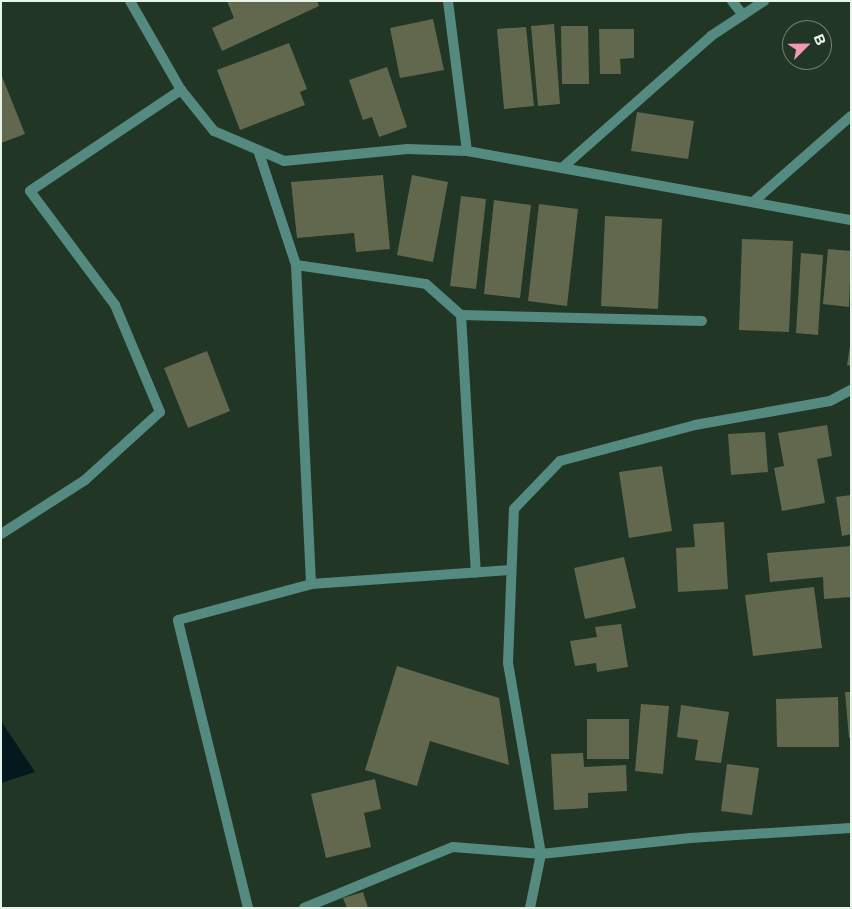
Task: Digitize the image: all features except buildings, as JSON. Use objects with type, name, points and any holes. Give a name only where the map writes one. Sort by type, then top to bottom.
[{"type":"street","points":[[130,1],[181,90],[214,131],[284,161],[406,149],[467,151],[851,220]]},
{"type":"street","points":[[448,1],[467,151]]},
{"type":"street","points":[[732,1],[743,15]]},
{"type":"street","points":[[562,168],[711,36],[764,1]]},
{"type":"street","points":[[1,534],[85,480],[160,412],[115,305],[30,191],[181,90]]},
{"type":"street","points":[[752,202],[851,116]]},
{"type":"street","points":[[258,150],[296,265],[311,584]]},
{"type":"street","points":[[296,265],[426,284],[461,315],[702,321]]},
{"type":"street","points":[[461,315],[476,573]]},
{"type":"street","points":[[530,908],[541,854],[508,663],[514,509],[560,461],[695,425],[830,401],[851,390]]},
{"type":"street","points":[[248,908],[178,620],[311,584],[511,570]]},
{"type":"street","points":[[304,908],[453,847],[541,854],[690,838],[851,828]]},
{"type":"water","points":[[1,721],[35,772],[1,783]]}]
